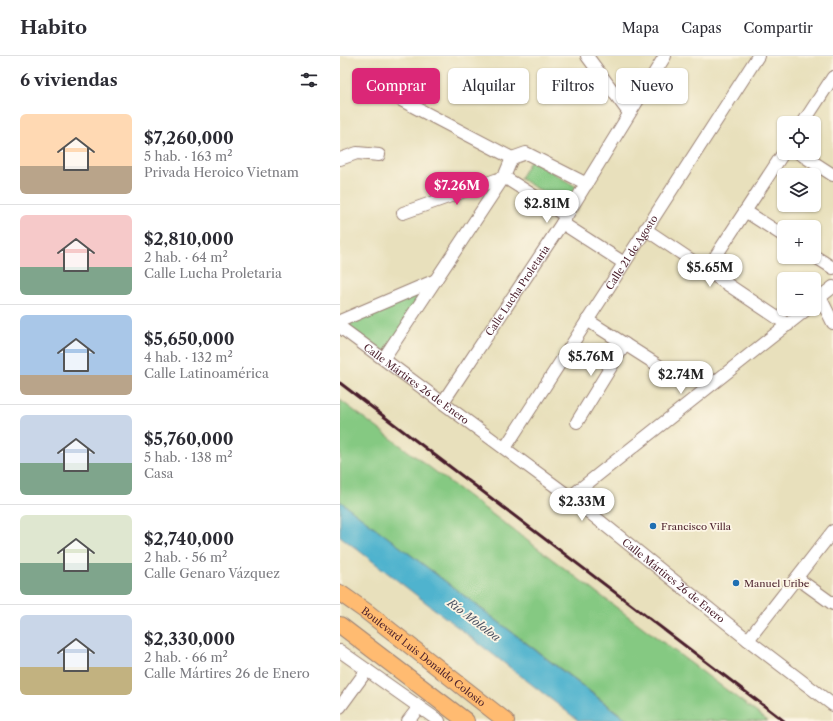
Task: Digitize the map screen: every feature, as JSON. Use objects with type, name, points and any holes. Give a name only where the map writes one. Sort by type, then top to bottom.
[{"type":"main road","name":"Boulevard Luis Donaldo Colosio","points":[[340,593],[367,612],[506,721]]},
{"type":"main road","points":[[340,625],[466,721]]},
{"type":"street","points":[[587,56],[629,113]]},
{"type":"street","name":"Calle Lucha Proletaria","points":[[443,402],[564,220],[665,56]]},
{"type":"street","name":"Calle 21 de Agosto","points":[[505,448],[758,56]]},
{"type":"street","points":[[807,116],[833,76]]},
{"type":"street","points":[[409,104],[512,158],[526,154],[587,184]]},
{"type":"street","points":[[340,159],[358,153],[379,155]]},
{"type":"street","points":[[384,358],[504,177],[512,158]]},
{"type":"street","points":[[706,271],[779,160]]},
{"type":"street","points":[[810,160],[833,175]]},
{"type":"street","points":[[403,213],[504,177]]},
{"type":"street","points":[[504,177],[624,263]]},
{"type":"street","points":[[745,211],[777,232]]},
{"type":"street","points":[[646,229],[788,325]]},
{"type":"street","points":[[821,260],[833,268]]},
{"type":"street","points":[[340,321],[436,280]]},
{"type":"street","points":[[821,297],[833,287]]},
{"type":"street","points":[[821,306],[833,323]]},
{"type":"street","points":[[570,498],[799,316]]},
{"type":"street","points":[[587,320],[667,371]]},
{"type":"street","name":"Calle Mártires 26 de Enero","points":[[340,327],[505,448],[748,640],[833,705]]},
{"type":"street","points":[[577,422],[625,344]]},
{"type":"street","points":[[748,640],[833,531]]},
{"type":"street","points":[[797,578],[833,604]]},
{"type":"street","points":[[340,651],[439,721]]},
{"type":"street","points":[[340,707],[367,670]]},
{"type":"street","points":[[408,721],[419,707]]},
{"type":"green space","points":[[531,160],[578,188],[566,207],[520,178]]},
{"type":"green space","points":[[436,280],[384,358],[340,321]]},
{"type":"green space","points":[[340,400],[768,721],[629,721],[340,501]]},
{"type":"water","name":"Río Mololoa","points":[[340,501],[628,721],[579,721],[340,536]]},
{"type":"railway","points":[[340,383],[784,721]]},
{"type":"place","name":"Francisco Villa","points":[[653,526]]},
{"type":"place","name":"Manuel Uribe","points":[[736,583]]}]
